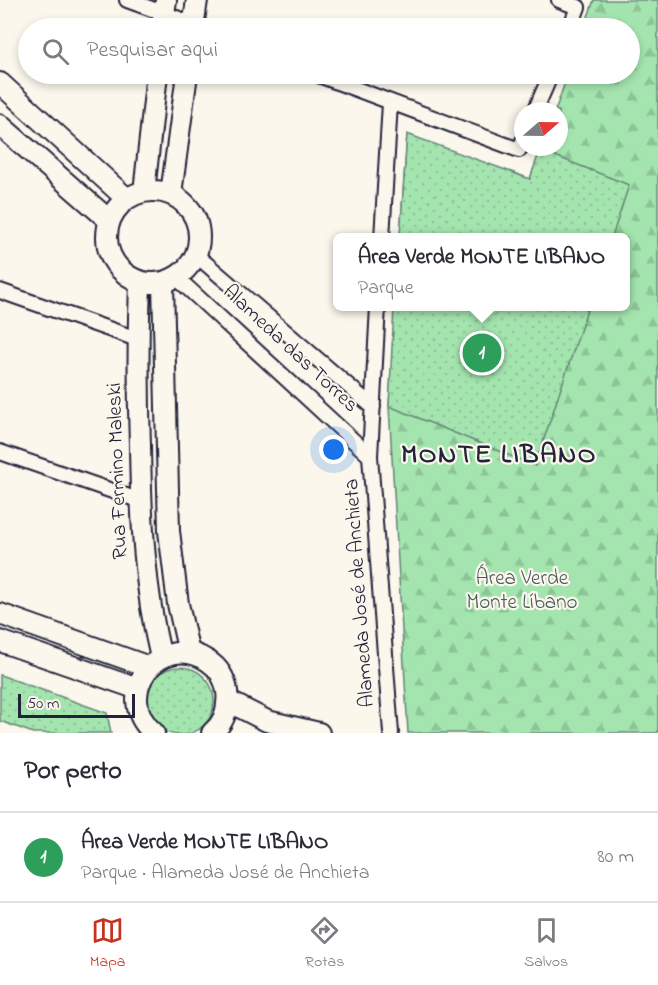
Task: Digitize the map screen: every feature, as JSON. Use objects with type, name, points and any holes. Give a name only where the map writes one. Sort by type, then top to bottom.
[{"type":"street","points":[[127,0],[164,14]]},
{"type":"street","points":[[197,0],[197,18]]},
{"type":"street","points":[[559,0],[578,7],[574,18]]},
{"type":"street","points":[[0,83],[135,195]]},
{"type":"street","points":[[135,195],[155,84]]},
{"type":"street","points":[[171,195],[186,84]]},
{"type":"street","points":[[342,84],[390,103],[514,144]]},
{"type":"street","points":[[540,102],[547,84]]},
{"type":"street","points":[[382,233],[390,103]]},
{"type":"street","points":[[0,125],[9,140],[110,221]]},
{"type":"street","points":[[150,190],[171,195],[180,199],[191,210],[198,225],[200,241],[196,255],[188,268],[170,280],[148,284],[121,271],[112,259],[107,245],[107,230],[121,202],[150,190]]},
{"type":"street","name":"Alameda das Torres","points":[[196,255],[373,407]]},
{"type":"street","points":[[170,280],[169,531],[178,604],[189,653]]},
{"type":"street","name":"Alameda das Torres","points":[[170,280],[370,456]]},
{"type":"street","name":"Rua Fermino Maleski","points":[[140,281],[138,339],[141,501],[146,583],[155,662]]},
{"type":"street","points":[[0,291],[138,339]]},
{"type":"street","name":"Alameda José de Anchieta","points":[[378,311],[370,456],[391,733]]},
{"type":"street","points":[[0,452],[141,501]]},
{"type":"street","points":[[0,614],[155,662]]},
{"type":"street","points":[[0,641],[138,689]]},
{"type":"street","points":[[154,733],[141,717],[137,703],[142,677],[155,662],[170,654],[189,653],[201,656],[212,663],[226,683],[228,701],[226,713],[215,732]]},
{"type":"street","points":[[228,701],[267,721],[319,733]]},
{"type":"green space","name":"Área Verde Monte Líbano","points":[[594,0],[658,0],[658,733],[408,733],[389,406],[396,311],[630,311],[630,233],[400,233],[407,135],[530,179],[539,156],[568,156],[568,102],[558,102],[564,84],[640,84],[640,18],[588,18]]},
{"type":"green space","points":[[407,134],[530,179],[538,156],[555,156],[629,185],[613,233],[400,233]]},
{"type":"green space","points":[[394,311],[587,311],[535,466],[389,406]]},
{"type":"green space","points":[[173,668],[187,668],[199,673],[208,682],[213,694],[213,708],[208,720],[199,729],[190,733],[170,733],[161,729],[152,720],[147,708],[147,694],[152,682],[161,673]]},
{"type":"green space","points":[[0,675],[107,713],[111,733],[33,733],[0,721]]},
{"type":"place","name":"Área Verde MONTE LIBANO","points":[[482,353]]},
{"type":"district","name":"MONTE LIBANO","points":[[499,455]]}]
